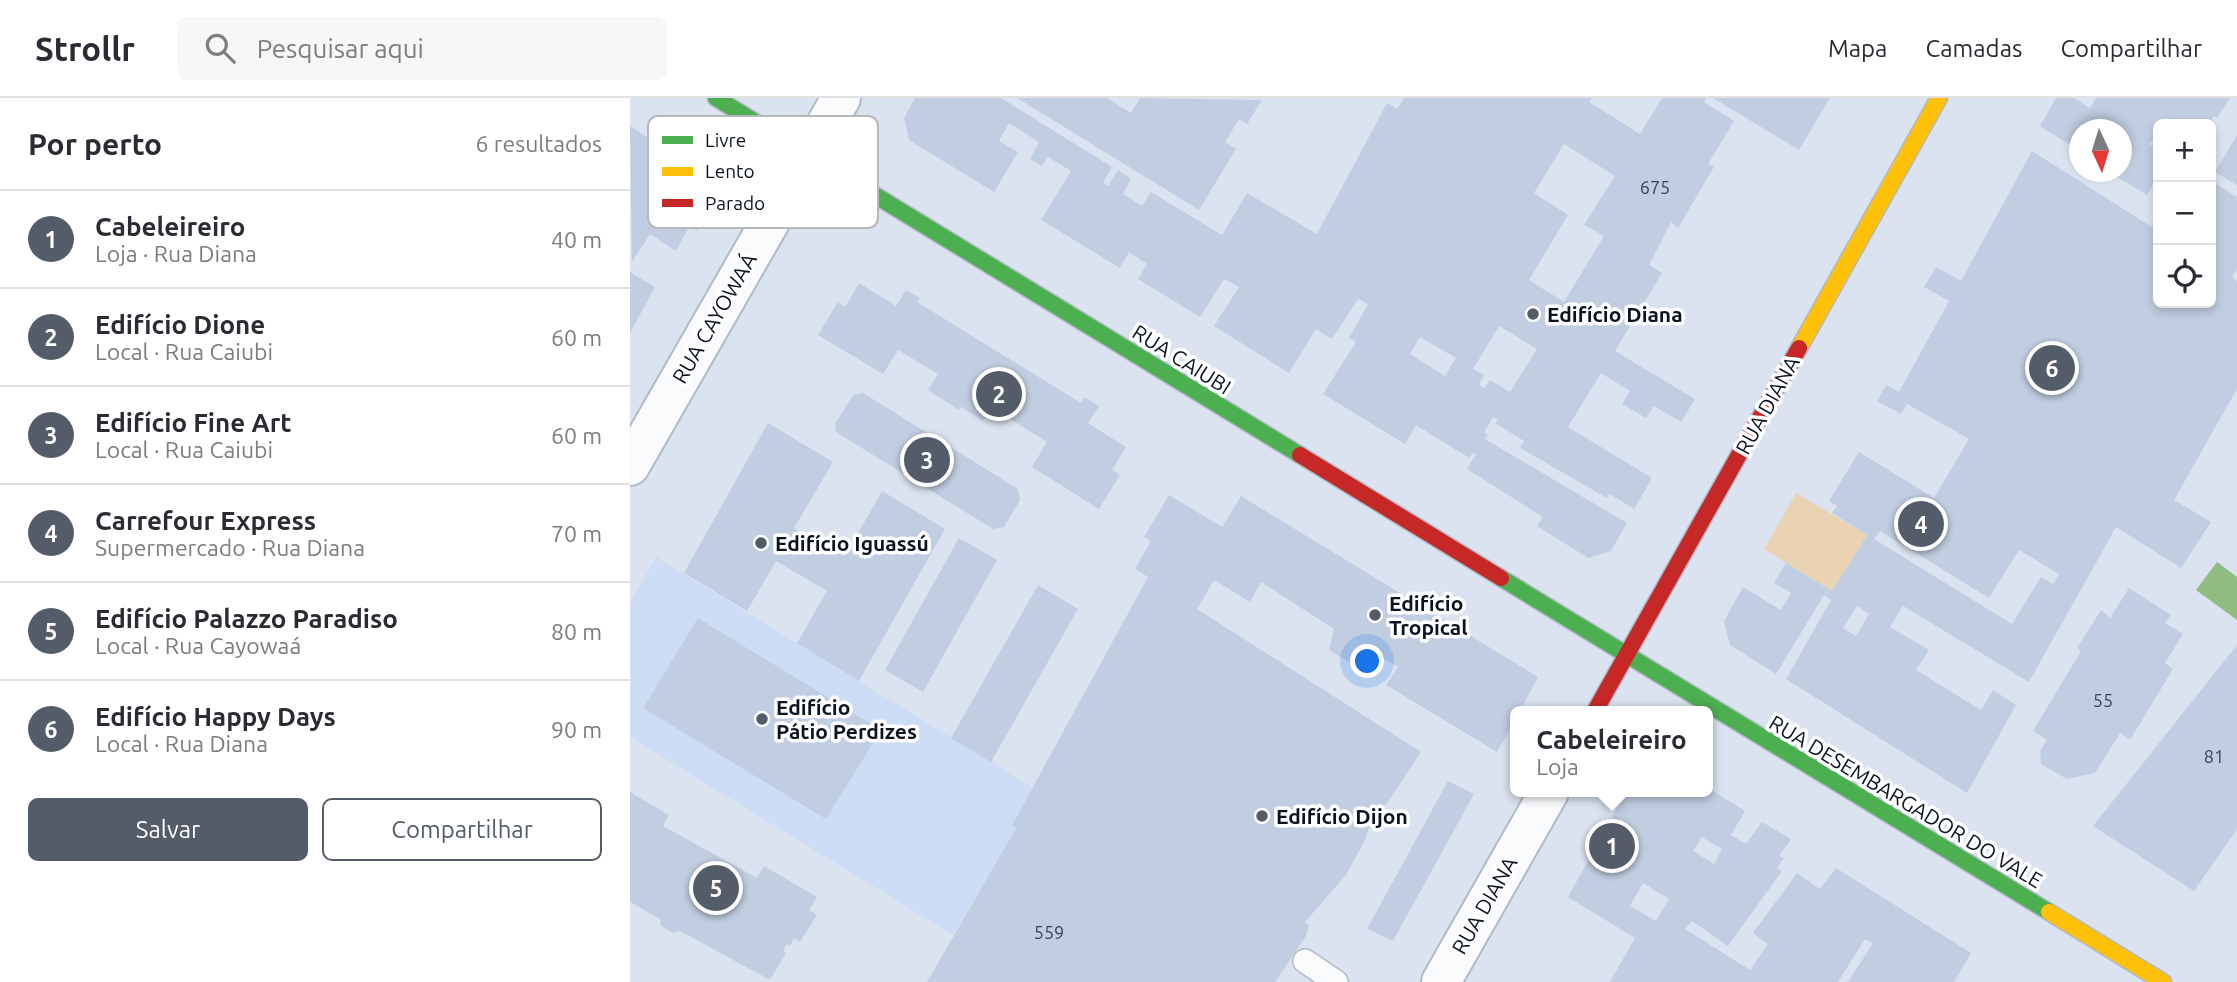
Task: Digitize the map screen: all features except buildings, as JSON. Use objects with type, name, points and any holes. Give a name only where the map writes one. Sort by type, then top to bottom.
[{"type":"main road","name":"RUA CAIUBI","points":[[716,98],[745,116]]},
{"type":"main road","name":"RUA DIANA","points":[[1598,706],[1939,98]]},
{"type":"main road","name":"RUA CAIUBI","points":[[878,197],[1626,655]]},
{"type":"main road","name":"RUA DESEMBARGADOR DO VALE","points":[[1626,655],[1710,706]]},
{"type":"main road","name":"RUA DESEMBARGADOR DO VALE","points":[[1713,708],[2164,982]]},
{"type":"street","name":"RUA CAYOWAÁ","points":[[831,116],[841,98]]},
{"type":"street","name":"RUA CAYOWAÁ","points":[[630,466],[767,228]]},
{"type":"street","name":"RUA DIANA","points":[[1441,982],[1546,797]]},
{"type":"lane","points":[[1305,961],[1336,982]]},
{"type":"shaded area","points":[[1796,493],[1867,535],[1832,591],[1764,549]]},
{"type":"shaded area","points":[[656,557],[1032,787],[1012,825],[1016,828],[953,935],[630,737],[630,603]]},
{"type":"shaded area","points":[[2217,562],[2237,577],[2237,620],[2196,590]]},
{"type":"traffic: fast","points":[[716,98],[745,116]]},
{"type":"traffic: fast","points":[[878,197],[1300,455]]},
{"type":"traffic: fast","points":[[1501,578],[1711,706]]},
{"type":"traffic: fast","points":[[1713,707],[2049,912]]},
{"type":"traffic: slow","points":[[1799,348],[1939,98]]},
{"type":"traffic: slow","points":[[2049,912],[2163,982]]},
{"type":"traffic: jam","points":[[1598,706],[1799,348]]},
{"type":"traffic: jam","points":[[1300,455],[1501,578]]},
{"type":"place","name":"Edifício Diana","points":[[1533,314]]},
{"type":"place","name":"Edifício Happy Days","points":[[2052,368]]},
{"type":"place","name":"Edifício Dione","points":[[999,394]]},
{"type":"place","name":"Edifício Fine Art","points":[[927,460]]},
{"type":"place","name":"Carrefour Express","points":[[1921,524]]},
{"type":"place","name":"Edifício Iguassú","points":[[761,543]]},
{"type":"place","name":"Edifício Tropical","points":[[1375,615]]},
{"type":"place","name":"Edifício Pátio Perdizes","points":[[762,719]]},
{"type":"place","name":"Edifício Dijon","points":[[1262,816]]},
{"type":"place","name":"Cabeleireiro","points":[[1612,846]]},
{"type":"place","name":"Edifício Palazzo Paradiso","points":[[716,888]]}]
